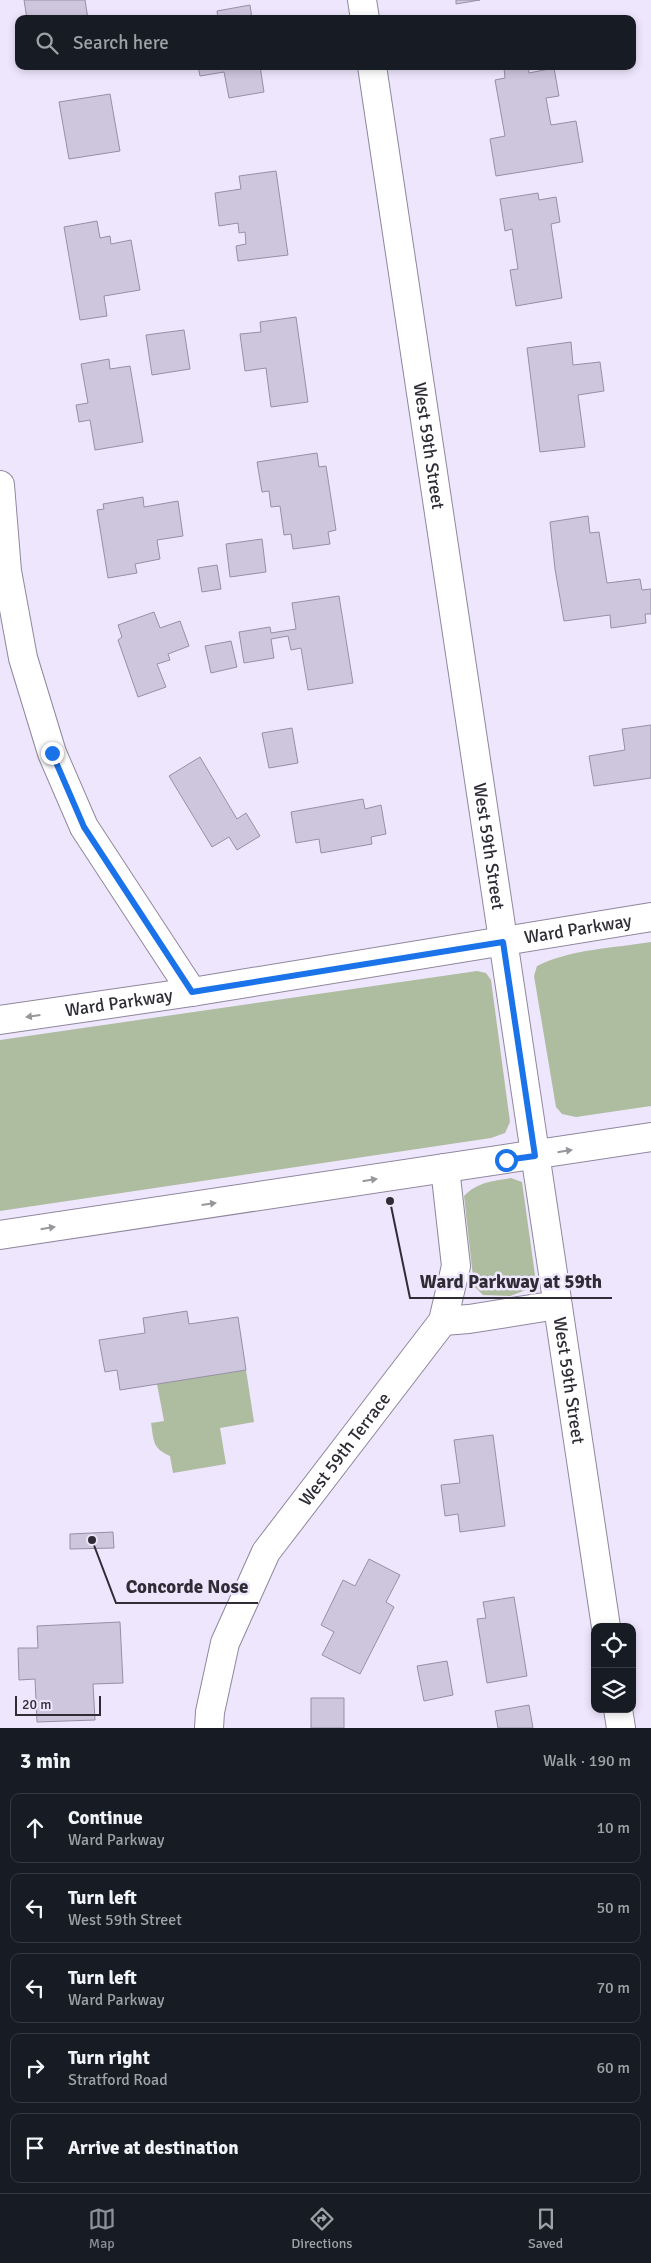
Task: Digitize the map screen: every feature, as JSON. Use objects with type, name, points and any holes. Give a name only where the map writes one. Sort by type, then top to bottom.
[{"type":"street","points":[[362,0],[364,15]]},
{"type":"street","name":"West 59th Street","points":[[373,70],[605,1623]]},
{"type":"street","points":[[0,485],[7,571],[23,658],[52,753],[84,827],[192,992]]},
{"type":"street","name":"Ward Parkway","points":[[0,1020],[192,992],[651,917]]},
{"type":"street","points":[[0,1235],[535,1156],[651,1137]]},
{"type":"street","name":"West 59th Terrace","points":[[209,1728],[210,1712],[225,1643],[266,1552],[442,1321],[456,1266],[445,1168]]},
{"type":"street","points":[[442,1321],[469,1319],[557,1305]]},
{"type":"street","points":[[619,1713],[621,1728]]},
{"type":"green space","points":[[651,942],[651,1106],[576,1117],[562,1114],[556,1107],[534,976],[537,966],[550,960],[578,953]]},
{"type":"green space","points":[[477,971],[486,973],[491,980],[510,1122],[505,1133],[491,1138],[0,1211],[0,1040]]},
{"type":"green space","points":[[511,1178],[522,1182],[535,1275],[529,1289],[510,1296],[483,1295],[474,1286],[464,1196],[480,1185]]},
{"type":"green space","points":[[246,1370],[254,1422],[220,1428],[226,1464],[173,1473],[170,1456],[157,1447],[153,1435],[151,1423],[164,1421],[157,1384]]},
{"type":"building","points":[[24,0],[85,0],[87,15],[26,15]]},
{"type":"building","points":[[456,0],[480,0],[456,4]]},
{"type":"building","points":[[250,5],[251,15],[218,15],[217,11]]},
{"type":"building","points":[[199,70],[261,70],[264,92],[229,98],[224,72],[200,76]]},
{"type":"building","points":[[504,70],[529,70],[529,73],[554,70],[559,96],[546,98],[551,125],[576,121],[583,162],[496,176],[490,139],[505,136],[495,80],[505,78]]},
{"type":"building","points":[[110,94],[120,151],[69,159],[59,102]]},
{"type":"building","points":[[276,171],[288,255],[238,261],[236,246],[246,244],[245,232],[239,233],[238,223],[219,226],[215,193],[241,189],[239,176]]},
{"type":"building","points":[[538,193],[539,200],[556,197],[560,222],[551,224],[562,298],[516,306],[510,270],[518,269],[512,229],[505,231],[500,199]]},
{"type":"building","points":[[97,221],[100,238],[110,236],[111,244],[131,240],[140,290],[104,296],[107,316],[80,320],[64,227]]},
{"type":"building","points":[[296,317],[308,402],[271,407],[266,368],[245,371],[240,334],[261,332],[260,322]]},
{"type":"building","points":[[184,330],[190,369],[152,375],[146,335]]},
{"type":"building","points":[[571,342],[573,365],[600,362],[604,391],[578,395],[585,447],[540,452],[527,348]]},
{"type":"building","points":[[109,359],[110,369],[130,366],[143,442],[95,450],[90,420],[79,422],[76,405],[88,403],[81,364]]},
{"type":"building","points":[[317,453],[319,467],[326,466],[336,530],[328,532],[330,544],[293,549],[291,534],[284,535],[280,506],[271,507],[269,491],[262,492],[257,462]]},
{"type":"building","points":[[143,497],[144,507],[178,501],[183,536],[157,540],[160,559],[135,564],[137,573],[108,578],[97,510],[104,509],[103,504]]},
{"type":"building","points":[[588,516],[590,533],[599,532],[607,583],[640,579],[642,590],[651,589],[651,614],[645,614],[646,623],[611,628],[610,615],[564,621],[555,569],[550,522]]},
{"type":"building","points":[[262,539],[266,572],[230,577],[226,544]]},
{"type":"building","points":[[217,565],[221,589],[202,592],[198,568]]},
{"type":"building","points":[[339,596],[353,683],[308,690],[301,648],[291,650],[288,636],[271,639],[274,658],[244,663],[239,632],[270,627],[271,633],[296,629],[292,603]]},
{"type":"building","points":[[154,612],[160,628],[180,621],[189,646],[168,654],[170,660],[157,664],[166,687],[138,697],[118,640],[122,637],[118,625]]},
{"type":"building","points":[[231,641],[237,667],[211,673],[205,646]]},
{"type":"building","points":[[651,725],[651,778],[594,786],[589,756],[625,750],[622,729]]},
{"type":"building","points":[[292,728],[298,763],[269,768],[262,733]]},
{"type":"building","points":[[200,757],[237,819],[246,813],[260,836],[237,850],[229,837],[212,847],[169,776]]},
{"type":"building","points":[[363,799],[365,809],[381,805],[386,834],[371,837],[372,844],[321,853],[319,839],[296,843],[291,812]]},
{"type":"building","points":[[187,1311],[189,1324],[238,1317],[246,1370],[120,1390],[117,1370],[105,1372],[99,1340],[145,1333],[143,1318]]},
{"type":"building","points":[[493,1435],[505,1526],[460,1532],[458,1514],[445,1516],[441,1485],[460,1483],[454,1440]]},
{"type":"building","points":[[113,1532],[114,1548],[70,1549],[70,1534]]},
{"type":"building","points":[[369,1559],[400,1575],[386,1602],[394,1607],[360,1674],[322,1655],[334,1632],[321,1625],[343,1580],[355,1586]]},
{"type":"building","points":[[514,1597],[527,1676],[487,1683],[477,1619],[486,1618],[483,1602]]},
{"type":"building","points":[[120,1622],[123,1683],[93,1684],[95,1720],[37,1722],[35,1679],[19,1680],[18,1648],[38,1648],[37,1626]]},
{"type":"building","points":[[447,1661],[453,1695],[424,1701],[417,1666]]},
{"type":"building","points":[[311,1698],[344,1698],[344,1728],[311,1728]]},
{"type":"building","points":[[529,1705],[533,1728],[498,1728],[495,1711]]},
{"type":"place","name":"Ward Parkway at 59th","points":[[390,1201]]},
{"type":"place","name":"Concorde Nose","points":[[92,1540]]},
{"type":"route","points":[[52,753],[84,827],[192,992],[503,942],[535,1156],[506,1160]]}]
